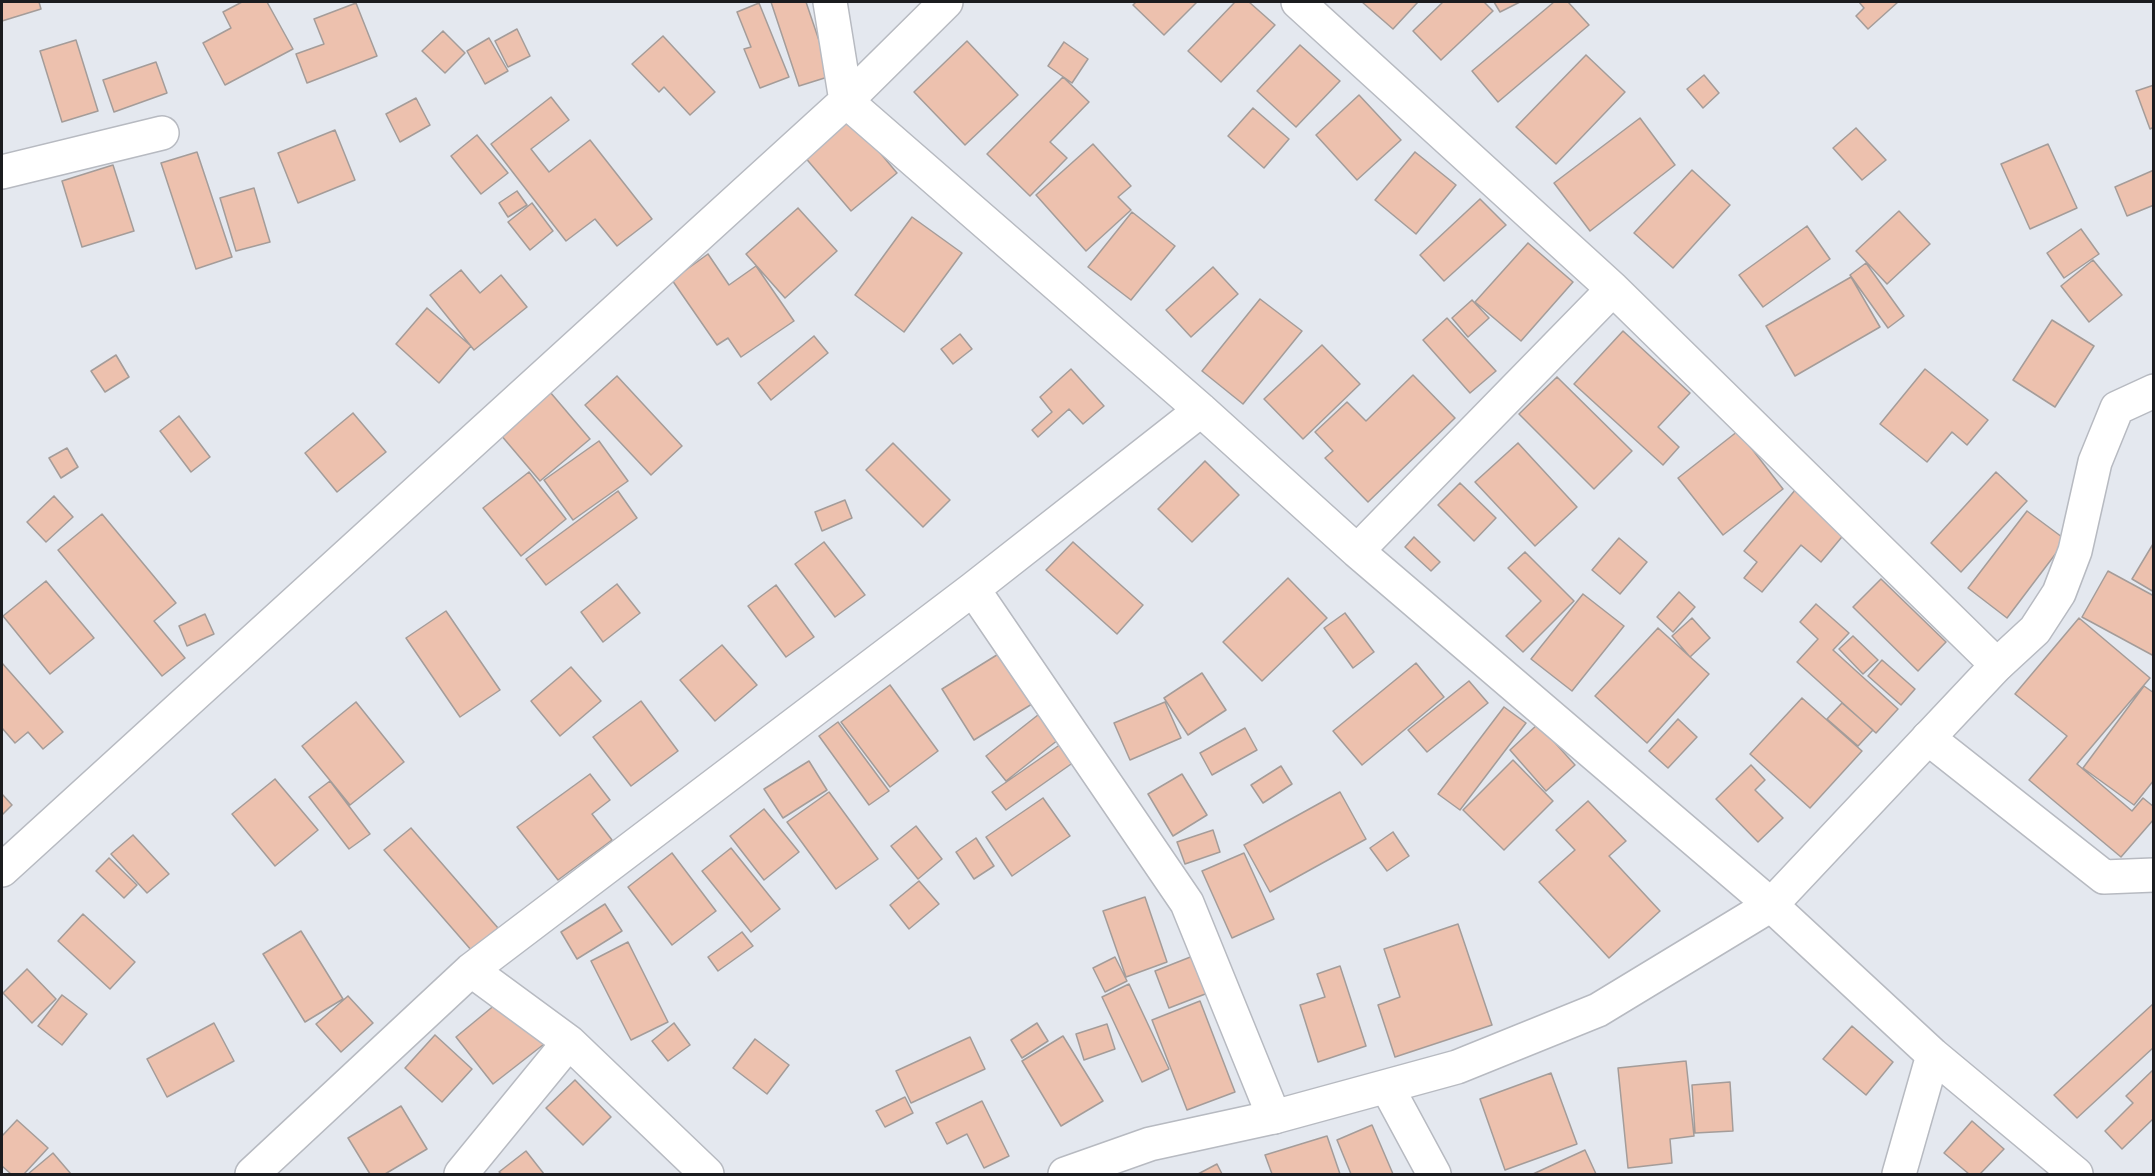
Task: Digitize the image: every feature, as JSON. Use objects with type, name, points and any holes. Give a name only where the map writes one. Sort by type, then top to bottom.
[{"type":"street","points":[[830,2],[846,101],[1201,410],[1357,551],[1771,905],[1933,1055],[2076,1174]]},
{"type":"street","points":[[2,870],[846,101],[946,2]]},
{"type":"street","points":[[1298,2],[1613,289],[1997,665]]},
{"type":"street","points":[[2,172],[162,133]]},
{"type":"street","points":[[1357,551],[1613,289]]},
{"type":"street","points":[[1065,1174],[1150,1144],[1275,1118],[1457,1067],[1598,1010],[1771,905],[1997,665],[2035,630],[2059,593],[2075,551],[2095,462],[2117,408],[2154,392]]},
{"type":"street","points":[[252,1174],[471,970],[973,589],[1201,410]]},
{"type":"street","points":[[973,589],[1186,903],[1275,1118]]},
{"type":"street","points":[[1928,738],[2104,877],[2154,875]]},
{"type":"street","points":[[471,970],[569,1042],[707,1174]]},
{"type":"street","points":[[461,1174],[569,1042]]},
{"type":"street","points":[[1899,1174],[1933,1055]]},
{"type":"street","points":[[1387,1086],[1434,1174]]},
{"type":"building","points":[[2,2],[39,2],[41,9],[2,21]]},
{"type":"building","points":[[242,2],[267,2],[293,49],[225,85],[203,43],[231,28],[223,12]]},
{"type":"building","points":[[771,2],[806,2],[831,76],[799,86]]},
{"type":"building","points":[[1136,2],[1197,2],[1164,35],[1133,5]]},
{"type":"building","points":[[1235,2],[1249,2],[1275,25],[1221,82],[1188,51]]},
{"type":"building","points":[[1362,2],[1418,2],[1393,29]]},
{"type":"building","points":[[1443,2],[1484,2],[1493,11],[1441,60],[1413,31]]},
{"type":"building","points":[[1494,2],[1520,2],[1500,12]]},
{"type":"building","points":[[1554,2],[1568,2],[1589,25],[1498,102],[1472,71]]},
{"type":"building","points":[[1859,2],[1898,2],[1868,29],[1856,16],[1864,8]]},
{"type":"building","points":[[356,3],[377,56],[307,83],[296,54],[324,44],[314,19]]},
{"type":"building","points":[[759,3],[789,77],[760,88],[744,49],[751,47],[737,12]]},
{"type":"building","points":[[517,29],[530,56],[508,67],[495,41]]},
{"type":"building","points":[[443,31],[465,53],[445,73],[422,51]]},
{"type":"building","points":[[663,36],[715,92],[690,115],[664,87],[659,92],[632,64]]},
{"type":"building","points":[[489,38],[508,71],[485,84],[467,51]]},
{"type":"building","points":[[76,40],[98,111],[62,122],[40,51]]},
{"type":"building","points":[[967,41],[1018,95],[965,145],[914,92]]},
{"type":"building","points":[[1064,42],[1088,59],[1072,83],[1048,66]]},
{"type":"building","points":[[1300,45],[1340,81],[1296,127],[1257,91]]},
{"type":"building","points":[[1586,55],[1625,92],[1556,164],[1516,127]]},
{"type":"building","points":[[156,62],[167,93],[114,112],[103,80]]},
{"type":"building","points":[[1704,75],[1719,93],[1703,108],[1687,89]]},
{"type":"building","points":[[1063,77],[1089,102],[1050,142],[1067,158],[1030,196],[987,154]]},
{"type":"building","points":[[2154,85],[2154,127],[2150,129],[2136,91]]},
{"type":"building","points":[[1359,95],[1401,140],[1357,180],[1316,135]]},
{"type":"building","points":[[551,97],[569,120],[531,149],[549,172],[590,140],[652,219],[617,246],[595,219],[566,241],[491,144]]},
{"type":"building","points":[[416,98],[430,125],[400,142],[386,114]]},
{"type":"building","points":[[1253,108],[1289,139],[1264,168],[1228,136]]},
{"type":"building","points":[[849,116],[897,173],[851,211],[803,155]]},
{"type":"building","points":[[1640,118],[1675,165],[1590,231],[1554,183]]},
{"type":"building","points":[[1856,128],[1886,160],[1862,180],[1833,148]]},
{"type":"building","points":[[335,130],[355,180],[298,203],[278,153]]},
{"type":"building","points":[[477,135],[508,173],[481,194],[451,156]]},
{"type":"building","points":[[1093,144],[1131,186],[1118,197],[1131,210],[1086,251],[1036,195]]},
{"type":"building","points":[[2048,144],[2077,208],[2030,229],[2001,164]]},
{"type":"building","points":[[197,152],[232,257],[196,269],[161,163]]},
{"type":"building","points":[[1415,152],[1456,185],[1416,234],[1375,200]]},
{"type":"building","points":[[113,165],[134,231],[82,247],[62,181]]},
{"type":"building","points":[[1692,170],[1730,205],[1673,268],[1634,233]]},
{"type":"building","points":[[2154,170],[2154,205],[2127,216],[2115,187]]},
{"type":"building","points":[[254,188],[270,242],[236,251],[220,198]]},
{"type":"building","points":[[517,191],[527,205],[508,217],[499,203]]},
{"type":"building","points":[[1480,199],[1506,225],[1444,281],[1420,255]]},
{"type":"building","points":[[532,203],[553,231],[530,250],[508,222]]},
{"type":"building","points":[[798,208],[837,251],[785,298],[746,254]]},
{"type":"building","points":[[1899,211],[1930,244],[1887,284],[1856,251]]},
{"type":"building","points":[[1132,212],[1175,246],[1131,300],[1088,267]]},
{"type":"building","points":[[912,217],[962,253],[904,332],[855,295]]},
{"type":"building","points":[[1807,226],[1830,259],[1763,307],[1739,275]]},
{"type":"building","points":[[2081,229],[2099,254],[2064,278],[2047,253]]},
{"type":"building","points":[[1528,243],[1573,282],[1521,341],[1475,302]]},
{"type":"building","points":[[708,254],[729,285],[756,266],[794,321],[741,357],[728,338],[717,345],[672,280]]},
{"type":"building","points":[[2093,260],[2122,295],[2089,322],[2061,286]]},
{"type":"building","points":[[1866,263],[1904,316],[1888,328],[1850,275]]},
{"type":"building","points":[[1213,267],[1238,294],[1191,337],[1166,310]]},
{"type":"building","points":[[461,270],[480,293],[501,275],[527,307],[474,350],[430,295]]},
{"type":"building","points":[[1851,277],[1880,327],[1795,376],[1766,326]]},
{"type":"building","points":[[1260,299],[1302,331],[1243,404],[1202,371]]},
{"type":"building","points":[[1472,300],[1489,318],[1468,337],[1452,318]]},
{"type":"building","points":[[427,308],[471,346],[439,383],[396,344]]},
{"type":"building","points":[[1447,318],[1496,371],[1470,393],[1423,340]]},
{"type":"building","points":[[2052,320],[2094,346],[2055,407],[2013,380]]},
{"type":"building","points":[[1623,331],[1690,393],[1658,427],[1679,447],[1663,465],[1574,384]]},
{"type":"building","points":[[960,334],[972,349],[953,364],[941,349]]},
{"type":"building","points":[[814,336],[828,353],[771,400],[758,383]]},
{"type":"building","points":[[1322,345],[1360,384],[1303,439],[1264,399]]},
{"type":"building","points":[[116,355],[129,377],[105,392],[91,371]]},
{"type":"building","points":[[1071,369],[1104,406],[1083,424],[1069,409],[1038,437],[1032,430],[1052,412],[1040,397]]},
{"type":"building","points":[[1925,369],[1988,420],[1967,445],[1952,432],[1927,462],[1880,424]]},
{"type":"building","points":[[1413,375],[1455,418],[1368,502],[1325,458],[1333,451],[1315,432],[1347,402],[1366,421]]},
{"type":"building","points":[[617,376],[682,446],[651,475],[585,405]]},
{"type":"building","points":[[1557,377],[1632,451],[1594,489],[1519,414]]},
{"type":"building","points":[[550,392],[590,439],[540,481],[500,434]]},
{"type":"building","points":[[353,413],[386,452],[337,492],[305,453]]},
{"type":"building","points":[[179,416],[210,457],[191,472],[160,431]]},
{"type":"building","points":[[1738,431],[1783,489],[1723,535],[1678,478]]},
{"type":"building","points":[[599,441],[628,481],[573,520],[544,480]]},
{"type":"building","points":[[893,443],[950,500],[923,527],[866,470]]},
{"type":"building","points":[[1518,443],[1577,507],[1535,546],[1475,482]]},
{"type":"building","points":[[67,448],[78,467],[61,478],[49,458]]},
{"type":"building","points":[[1205,461],[1239,495],[1192,542],[1158,509]]},
{"type":"building","points":[[529,472],[566,519],[521,556],[483,508]]},
{"type":"building","points":[[1996,472],[2027,501],[1961,572],[1931,543]]},
{"type":"building","points":[[1460,483],[1496,518],[1474,541],[1438,505]]},
{"type":"building","points":[[1796,489],[1846,532],[1821,562],[1801,545],[1762,592],[1744,578],[1757,562],[1744,551]]},
{"type":"building","points":[[618,491],[637,518],[546,585],[526,559]]},
{"type":"building","points":[[54,496],[73,517],[46,542],[27,522]]},
{"type":"building","points":[[845,500],[852,518],[822,531],[815,512]]},
{"type":"building","points":[[2027,511],[2066,540],[2007,618],[1968,588]]},
{"type":"building","points":[[102,514],[176,603],[154,621],[185,658],[162,676],[58,550]]},
{"type":"building","points":[[1414,537],[1440,562],[1431,571],[1405,547]]},
{"type":"building","points":[[1619,538],[1647,562],[1620,594],[1592,570]]},
{"type":"building","points":[[824,542],[865,595],[835,617],[795,564]]},
{"type":"building","points":[[1073,542],[1143,605],[1117,634],[1046,570]]},
{"type":"building","points":[[2154,545],[2154,592],[2132,579]]},
{"type":"building","points":[[1525,552],[1574,601],[1523,652],[1506,636],[1541,601],[1508,568]]},
{"type":"building","points":[[2108,571],[2154,596],[2154,656],[2082,617]]},
{"type":"building","points":[[1288,578],[1327,618],[1262,681],[1223,642]]},
{"type":"building","points":[[1881,579],[1946,642],[1918,671],[1853,607]]},
{"type":"building","points":[[46,581],[94,638],[50,674],[3,616]]},
{"type":"building","points":[[617,584],[640,613],[603,642],[581,612]]},
{"type":"building","points":[[776,585],[814,637],[786,657],[748,606]]},
{"type":"building","points":[[1679,592],[1695,607],[1673,632],[1657,617]]},
{"type":"building","points":[[1583,594],[1624,626],[1572,691],[1531,659]]},
{"type":"building","points":[[1816,604],[1849,633],[1833,650],[1898,709],[1876,733],[1797,662],[1818,639],[1800,622]]},
{"type":"building","points":[[446,611],[500,690],[460,717],[406,638]]},
{"type":"building","points":[[1345,613],[1374,652],[1353,668],[1324,628]]},
{"type":"building","points":[[205,614],[214,634],[187,646],[179,626]]},
{"type":"building","points":[[1692,618],[1710,638],[1690,657],[1672,636]]},
{"type":"building","points":[[2079,618],[2150,678],[2077,764],[2132,811],[2143,798],[2154,807],[2154,819],[2121,857],[2029,780],[2067,736],[2015,694]]},
{"type":"building","points":[[1658,628],[1709,674],[1647,743],[1595,696]]},
{"type":"building","points":[[1853,636],[1878,660],[1863,674],[1839,649]]},
{"type":"building","points":[[722,645],[757,685],[715,721],[680,680]]},
{"type":"building","points":[[1000,653],[1032,704],[974,740],[942,689]]},
{"type":"building","points":[[1882,660],[1915,689],[1901,705],[1868,676]]},
{"type":"building","points":[[2,663],[63,732],[43,749],[28,732],[15,743],[2,728]]},
{"type":"building","points":[[1416,663],[1444,697],[1362,765],[1333,731]]},
{"type":"building","points":[[571,667],[601,701],[560,736],[531,701]]},
{"type":"building","points":[[1202,673],[1226,710],[1188,735],[1164,698]]},
{"type":"building","points":[[1469,681],[1488,703],[1427,752],[1408,730]]},
{"type":"building","points":[[890,685],[938,751],[890,787],[841,722]]},
{"type":"building","points":[[2144,686],[2154,693],[2154,780],[2134,805],[2083,768]]},
{"type":"building","points":[[1802,698],[1862,751],[1810,808],[1750,754]]},
{"type":"building","points":[[641,701],[678,751],[631,786],[593,737]]},
{"type":"building","points":[[356,702],[404,762],[350,805],[302,746]]},
{"type":"building","points":[[1165,702],[1181,738],[1130,760],[1114,723]]},
{"type":"building","points":[[1842,703],[1873,730],[1858,746],[1827,719]]},
{"type":"building","points":[[1504,707],[1526,723],[1460,810],[1438,794]]},
{"type":"building","points":[[1043,711],[1063,736],[1006,781],[986,756]]},
{"type":"building","points":[[1678,719],[1697,737],[1668,768],[1649,751]]},
{"type":"building","points":[[838,722],[889,791],[869,805],[819,736]]},
{"type":"building","points":[[1538,724],[1575,765],[1546,791],[1510,750]]},
{"type":"building","points":[[1245,728],[1257,750],[1212,775],[1200,753]]},
{"type":"building","points":[[1061,744],[1074,762],[1006,810],[992,792]]},
{"type":"building","points":[[1513,760],[1553,801],[1504,850],[1463,810]]},
{"type":"building","points":[[809,761],[827,790],[783,818],[764,789]]},
{"type":"building","points":[[1751,765],[1765,780],[1755,790],[1783,818],[1758,842],[1716,799]]},
{"type":"building","points":[[1281,766],[1292,784],[1263,803],[1251,785]]},
{"type":"building","points":[[590,774],[610,800],[592,814],[612,840],[558,880],[517,827]]},
{"type":"building","points":[[1182,774],[1207,815],[1173,836],[1148,794]]},
{"type":"building","points":[[275,779],[318,830],[275,866],[232,814]]},
{"type":"building","points":[[330,781],[370,834],[349,849],[309,797]]},
{"type":"building","points":[[829,792],[878,859],[836,889],[787,822]]},
{"type":"building","points":[[1340,792],[1366,839],[1270,892],[1244,845]]},
{"type":"building","points":[[2,794],[12,805],[2,815]]},
{"type":"building","points":[[1043,798],[1070,836],[1012,876],[986,837]]},
{"type":"building","points":[[1588,801],[1626,841],[1609,856],[1660,911],[1609,958],[1539,882],[1575,850],[1556,830]]},
{"type":"building","points":[[764,809],[799,852],[764,880],[730,836]]},
{"type":"building","points":[[916,826],[942,859],[918,879],[891,846]]},
{"type":"building","points":[[411,828],[498,928],[472,951],[384,850]]},
{"type":"building","points":[[1213,830],[1220,852],[1185,864],[1177,842]]},
{"type":"building","points":[[1393,832],[1409,856],[1387,871],[1370,848]]},
{"type":"building","points":[[133,835],[169,874],[147,893],[111,854]]},
{"type":"building","points":[[976,838],[994,866],[974,879],[956,852]]},
{"type":"building","points":[[731,848],[780,909],[751,932],[702,871]]},
{"type":"building","points":[[672,853],[716,911],[672,945],[628,887]]},
{"type":"building","points":[[1244,853],[1274,919],[1232,938],[1202,871]]},
{"type":"building","points":[[109,858],[137,885],[124,898],[96,871]]},
{"type":"building","points":[[919,881],[939,904],[909,929],[890,905]]},
{"type":"building","points":[[1145,897],[1167,962],[1126,977],[1103,911]]},
{"type":"building","points":[[605,904],[622,931],[577,959],[561,932]]},
{"type":"building","points":[[83,914],[135,962],[110,989],[58,941]]},
{"type":"building","points":[[1458,924],[1492,1025],[1395,1057],[1378,1005],[1400,997],[1384,949]]},
{"type":"building","points":[[301,931],[343,999],[305,1022],[263,954]]},
{"type":"building","points":[[742,932],[753,946],[718,971],[708,957]]},
{"type":"building","points":[[628,942],[668,1022],[631,1040],[591,961]]},
{"type":"building","points":[[1198,954],[1213,991],[1169,1008],[1155,971]]},
{"type":"building","points":[[1115,957],[1127,981],[1105,992],[1093,968]]},
{"type":"building","points":[[1340,966],[1366,1046],[1318,1062],[1300,1005],[1325,997],[1317,974]]},
{"type":"building","points":[[27,969],[56,999],[32,1023],[3,993]]},
{"type":"building","points":[[1129,984],[1169,1069],[1142,1082],[1102,997]]},
{"type":"building","points":[[62,995],[87,1014],[62,1045],[38,1026]]},
{"type":"building","points":[[348,996],[373,1023],[341,1052],[316,1024]]},
{"type":"building","points":[[502,999],[548,1041],[493,1084],[456,1037]]},
{"type":"building","points":[[1200,1001],[1235,1092],[1187,1110],[1152,1020]]},
{"type":"building","points":[[2154,1003],[2154,1047],[2077,1118],[2054,1095]]},
{"type":"building","points":[[214,1023],[234,1061],[167,1097],[147,1059]]},
{"type":"building","points":[[674,1023],[690,1045],[668,1061],[652,1041]]},
{"type":"building","points":[[1037,1023],[1048,1041],[1022,1058],[1011,1040]]},
{"type":"building","points":[[1107,1024],[1115,1049],[1084,1060],[1076,1034]]},
{"type":"building","points":[[1852,1026],[1893,1062],[1866,1095],[1823,1059]]},
{"type":"building","points":[[435,1035],[472,1069],[442,1102],[405,1068]]},
{"type":"building","points":[[1063,1036],[1103,1101],[1061,1126],[1022,1061]]},
{"type":"building","points":[[970,1037],[985,1069],[911,1103],[896,1071]]},
{"type":"building","points":[[755,1039],[789,1065],[767,1094],[733,1068]]},
{"type":"building","points":[[1686,1061],[1694,1136],[1670,1139],[1672,1163],[1628,1168],[1618,1068]]},
{"type":"building","points":[[2154,1069],[2154,1118],[2122,1149],[2105,1131],[2133,1103],[2126,1096]]},
{"type":"building","points":[[1551,1073],[1577,1144],[1505,1170],[1480,1099]]},
{"type":"building","points":[[575,1080],[611,1117],[583,1145],[546,1108]]},
{"type":"building","points":[[1730,1082],[1733,1131],[1695,1133],[1692,1085]]},
{"type":"building","points":[[905,1097],[913,1113],[885,1127],[876,1111]]},
{"type":"building","points":[[982,1101],[1009,1156],[984,1168],[967,1134],[947,1144],[936,1123]]},
{"type":"building","points":[[401,1106],[427,1149],[385,1174],[370,1174],[348,1138]]},
{"type":"building","points":[[17,1120],[48,1148],[24,1174],[11,1174],[2,1166],[2,1136]]},
{"type":"building","points":[[1972,1121],[2004,1149],[1980,1174],[1969,1174],[1944,1153]]},
{"type":"building","points":[[1372,1125],[1393,1174],[1351,1174],[1337,1140]]},
{"type":"building","points":[[1327,1136],[1340,1174],[1272,1174],[1265,1155]]},
{"type":"building","points":[[1585,1150],[1596,1174],[1533,1174]]},
{"type":"building","points":[[526,1151],[544,1174],[502,1174],[499,1172]]},
{"type":"building","points":[[53,1153],[71,1174],[28,1174]]},
{"type":"building","points":[[1217,1164],[1222,1174],[1198,1174]]}]
